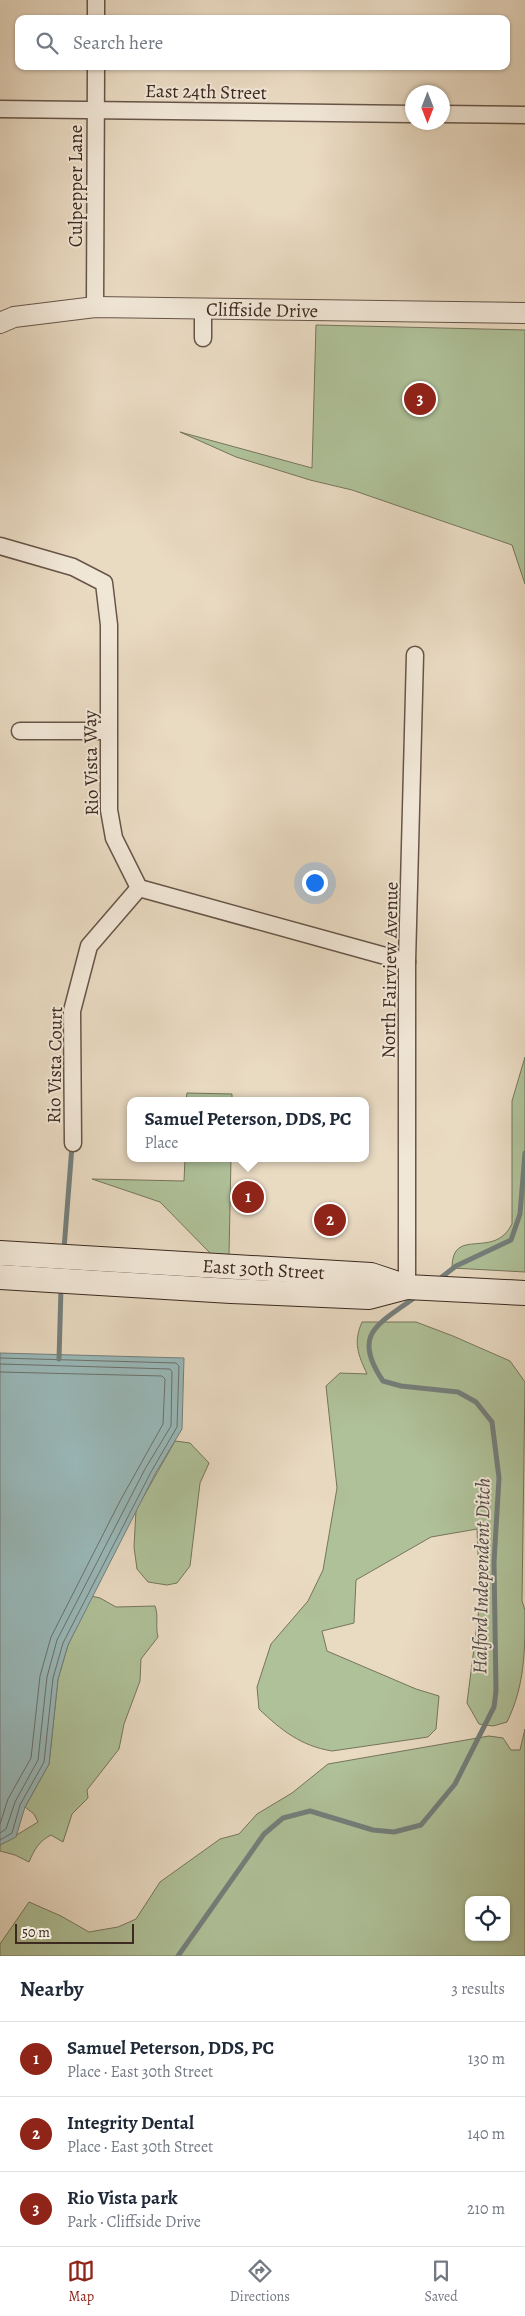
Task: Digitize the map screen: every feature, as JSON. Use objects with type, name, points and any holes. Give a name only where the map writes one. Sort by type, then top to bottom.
[{"type":"main road","name":"East 30th Street","points":[[0,1253],[371,1275],[408,1287],[525,1293]]},
{"type":"main road","points":[[0,1277],[369,1297],[408,1287]]},
{"type":"street","points":[[96,0],[96,15]]},
{"type":"street","name":"Culpepper Lane","points":[[95,307],[96,70]]},
{"type":"street","name":"East 24th Street","points":[[0,109],[405,114]]},
{"type":"street","points":[[450,114],[525,115]]},
{"type":"street","name":"Cliffside Drive","points":[[0,323],[14,317],[95,307],[525,312]]},
{"type":"street","points":[[202,309],[203,338]]},
{"type":"street","name":"Rio Vista Way","points":[[0,546],[73,567],[104,584],[109,625],[109,810],[114,838],[139,888]]},
{"type":"street","name":"North Fairview Avenue","points":[[408,1287],[408,962],[415,655]]},
{"type":"street","points":[[20,731],[108,731]]},
{"type":"street","points":[[139,888],[408,962]]},
{"type":"street","name":"Rio Vista Court","points":[[73,1143],[72,1011],[89,946],[139,888]]},
{"type":"green space","points":[[316,325],[525,330],[525,584],[512,545],[352,490],[310,480],[236,457],[180,432],[312,468]]},
{"type":"green space","points":[[525,1057],[525,1272],[452,1268],[454,1255],[459,1248],[495,1240],[504,1235],[512,1224],[512,1101]]},
{"type":"green space","points":[[187,1093],[232,1094],[232,1097],[186,1097]]},
{"type":"green space","points":[[185,1162],[231,1162],[229,1255],[211,1254],[160,1202],[92,1179],[184,1181]]},
{"type":"green space","points":[[362,1322],[416,1322],[510,1361],[525,1382],[522,1601],[525,1610],[524,1654],[521,1681],[507,1722],[493,1726],[479,1724],[467,1703],[480,1601],[477,1529],[431,1537],[356,1580],[354,1623],[322,1631],[327,1651],[416,1689],[439,1696],[436,1729],[428,1737],[332,1751],[301,1741],[275,1724],[259,1709],[257,1687],[271,1644],[308,1601],[323,1570],[337,1488],[326,1386],[340,1373],[367,1374],[361,1360],[357,1342]]},
{"type":"green space","points":[[175,1441],[190,1443],[209,1463],[200,1483],[190,1566],[177,1583],[167,1585],[148,1582],[137,1569],[134,1547],[136,1510]]},
{"type":"green space","points":[[91,1596],[100,1598],[116,1607],[155,1606],[158,1637],[141,1659],[140,1681],[124,1724],[119,1749],[87,1790],[88,1798],[72,1814],[63,1842],[51,1835],[47,1837],[37,1846],[29,1862],[15,1855],[0,1851],[0,1845],[38,1822],[34,1814],[25,1807],[49,1764],[58,1679],[68,1645]]},
{"type":"green space","points":[[525,1729],[525,1956],[0,1956],[0,1944],[29,1902],[61,1916],[89,1932],[118,1927],[136,1919],[160,1882],[220,1839],[239,1834],[257,1814],[292,1793],[328,1764],[489,1736],[503,1738],[511,1750],[520,1750]]},
{"type":"water","points":[[0,1353],[184,1358],[182,1429],[155,1474],[68,1645],[58,1679],[49,1764],[25,1807],[16,1837],[0,1845]]},
{"type":"waterway","points":[[64,1249],[72,1146]]},
{"type":"waterway","name":"Halford Independent Ditch","points":[[438,1280],[456,1266],[511,1240],[520,1214],[525,1153]]},
{"type":"waterway","points":[[59,1359],[61,1288]]},
{"type":"waterway","name":"Halford Independent Ditch","points":[[178,1956],[264,1834],[283,1818],[310,1811],[373,1830],[394,1832],[421,1825],[455,1784],[494,1707],[496,1691],[494,1562],[499,1478],[492,1422],[476,1402],[458,1392],[401,1386],[383,1381],[373,1364],[369,1351],[370,1340],[374,1330],[418,1295]]},
{"type":"place","name":"Rio Vista park","points":[[420,399]]},
{"type":"place","name":"Samuel Peterson, DDS, PC","points":[[248,1197]]},
{"type":"place","name":"Integrity Dental","points":[[330,1220]]}]
